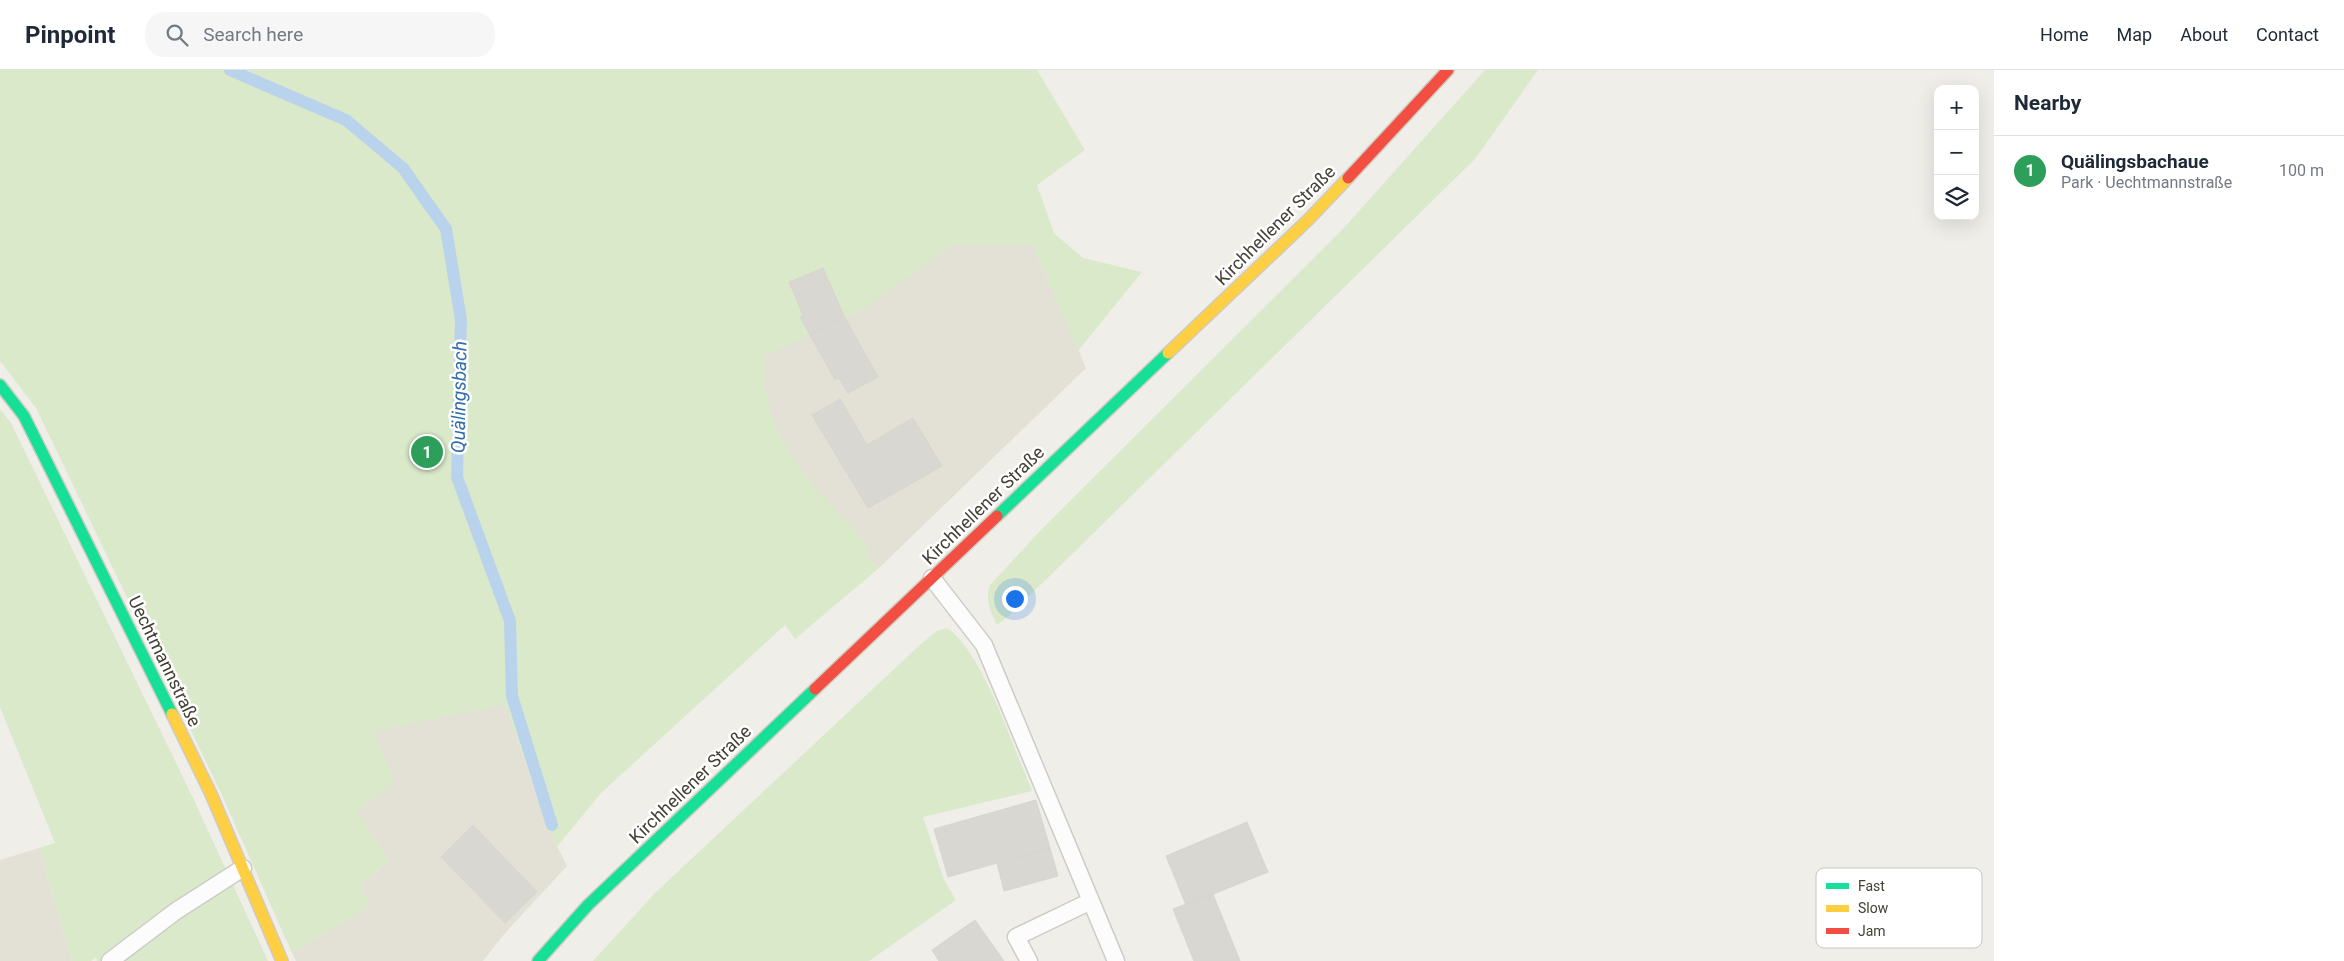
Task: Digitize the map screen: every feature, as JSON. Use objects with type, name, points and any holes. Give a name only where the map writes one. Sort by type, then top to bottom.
[{"type":"main road","name":"Kirchhellener Straße","points":[[538,961],[588,905],[1308,220],[1448,70]]},
{"type":"main road","name":"Uechtmannstraße","points":[[0,385],[24,416],[211,794],[282,961]]},
{"type":"lane","points":[[932,578],[984,645],[1116,961]]},
{"type":"lane","points":[[110,961],[176,911],[243,868]]},
{"type":"lane","points":[[1029,961],[1016,937],[1091,902]]},
{"type":"shaded area","points":[[911,245],[1033,245],[1086,368],[879,568],[756,446],[724,293]]},
{"type":"shaded area","points":[[503,698],[548,828],[567,866],[505,933],[483,961],[296,961],[292,953],[369,906],[361,886],[389,860],[355,810],[374,730]]},
{"type":"shaded area","points":[[39,848],[72,961],[0,961],[0,860]]},
{"type":"green space","points":[[0,70],[1037,70],[1085,150],[1037,185],[1054,233],[1083,258],[1142,272],[1078,351],[1033,245],[952,245],[855,314],[766,355],[765,389],[772,417],[782,438],[793,458],[807,477],[870,547],[864,553],[879,568],[795,639],[785,625],[601,793],[556,848],[505,705],[374,731],[395,783],[356,810],[389,860],[361,886],[370,906],[292,953],[221,793],[36,408],[0,361]]},
{"type":"green space","points":[[1485,70],[1538,70],[1475,159],[1010,615],[997,625],[989,605],[990,585],[1039,532],[1342,230]]},
{"type":"green space","points":[[0,409],[11,423],[194,800],[268,961],[97,961],[96,957],[91,961],[72,961],[39,848],[55,843],[0,707]]},
{"type":"green space","points":[[947,628],[960,640],[973,657],[985,679],[1032,791],[923,817],[944,880],[956,900],[869,961],[593,961],[655,893],[922,643],[937,631]]},
{"type":"building","points":[[823,268],[844,316],[810,335],[800,317],[803,315],[789,282]]},
{"type":"building","points":[[844,316],[878,377],[848,393],[839,378],[835,380],[810,335]]},
{"type":"building","points":[[840,399],[867,445],[913,418],[942,466],[868,508],[812,415]]},
{"type":"building","points":[[1036,800],[1050,848],[948,877],[934,829]]},
{"type":"building","points":[[1247,822],[1268,872],[1186,905],[1166,856]]},
{"type":"building","points":[[473,825],[537,892],[505,923],[441,857]]},
{"type":"building","points":[[1050,848],[1058,876],[1004,891],[997,863]]},
{"type":"building","points":[[1213,894],[1240,961],[1194,961],[1173,909]]},
{"type":"building","points":[[975,920],[1004,961],[939,961],[932,950]]},
{"type":"waterway","name":"Quälingsbach","points":[[230,70],[346,120],[403,168],[446,229],[461,320],[457,477],[510,621],[512,696],[552,825]]},
{"type":"traffic: fast","points":[[997,516],[1168,353]]},
{"type":"traffic: fast","points":[[0,385],[24,416],[172,714]]},
{"type":"traffic: fast","points":[[538,961],[588,905],[815,689]]},
{"type":"traffic: slow","points":[[1168,353],[1308,220],[1348,178]]},
{"type":"traffic: slow","points":[[172,714],[211,794],[282,961]]},
{"type":"traffic: jam","points":[[1348,178],[1448,70]]},
{"type":"traffic: jam","points":[[815,689],[997,516]]},
{"type":"place","name":"Quälingsbachaue","points":[[427,452]]}]
